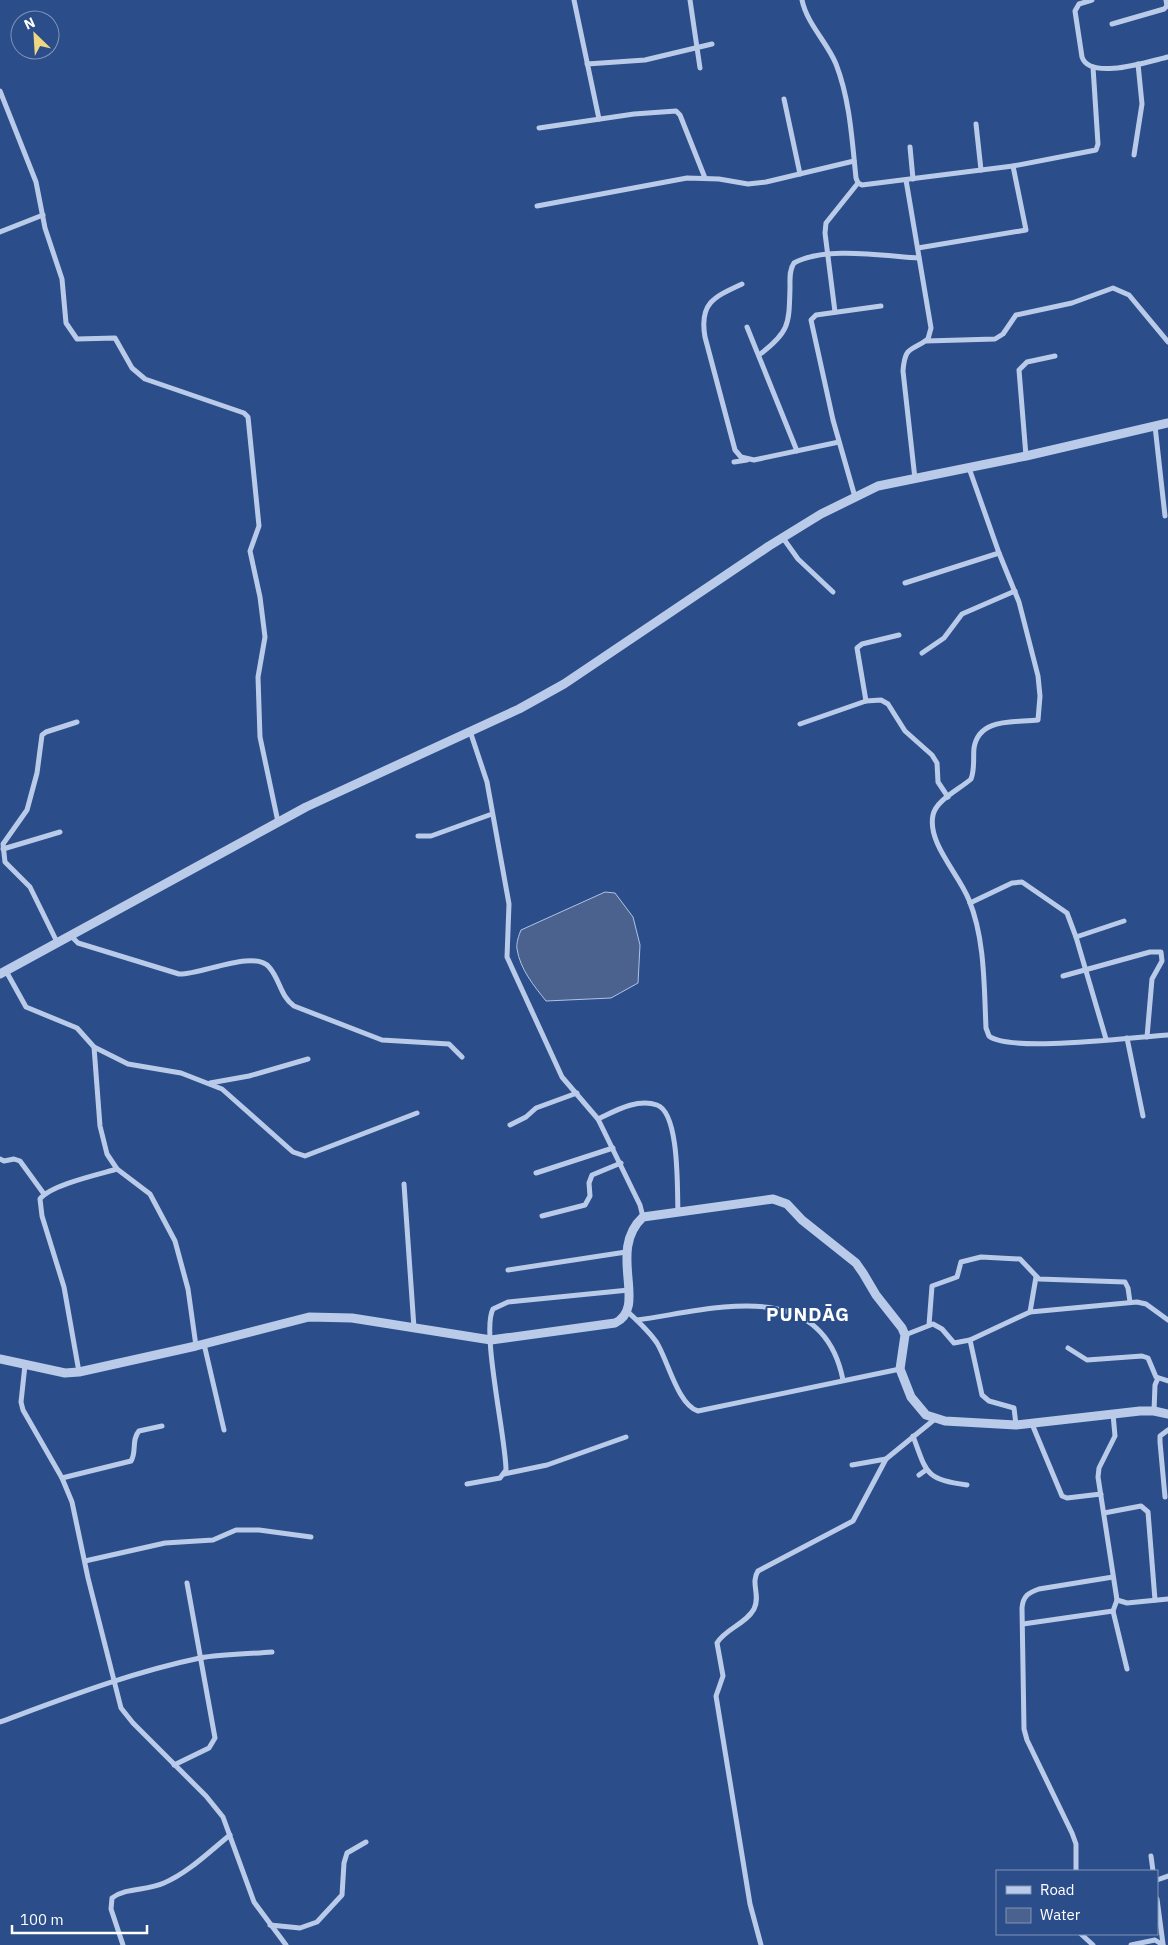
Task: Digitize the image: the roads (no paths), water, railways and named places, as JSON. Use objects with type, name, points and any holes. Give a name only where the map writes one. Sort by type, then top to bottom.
[{"type":"street","points":[[574,0],[598,119]]},
{"type":"street","points":[[690,0],[700,68]]},
{"type":"street","points":[[802,0],[808,17],[836,63],[844,85],[858,183],[826,223],[827,254],[834,312]]},
{"type":"street","points":[[1092,0],[1079,4],[1075,11],[1082,57],[1085,63],[1093,67],[1116,68],[1168,57]]},
{"type":"street","points":[[1112,24],[1164,9],[1167,6],[1166,0]]},
{"type":"street","points":[[587,64],[645,60],[712,44]]},
{"type":"street","points":[[1134,155],[1142,104],[1138,64]]},
{"type":"street","points":[[858,183],[862,186],[1013,166],[1097,149],[1093,67]]},
{"type":"street","points":[[0,91],[36,182],[49,245],[65,295],[66,323],[75,337],[83,340],[113,338],[132,368],[146,379],[248,416],[259,526],[250,551],[260,598],[265,638],[258,677],[260,737],[278,822]]},
{"type":"street","points":[[784,99],[800,174]]},
{"type":"street","points":[[538,128],[667,110],[676,111],[680,115],[705,178]]},
{"type":"street","points":[[976,124],[980,170]]},
{"type":"street","points":[[910,147],[913,179]]},
{"type":"street","points":[[537,206],[687,178],[705,178],[748,184],[854,161]]},
{"type":"street","points":[[918,248],[1026,230],[1013,166]]},
{"type":"street","points":[[906,180],[931,328],[930,336],[925,341],[911,348],[904,357],[903,371],[915,479]]},
{"type":"street","points":[[0,232],[43,215]]},
{"type":"street","points":[[759,355],[777,341],[787,323],[792,266],[805,258],[827,254],[919,258]]},
{"type":"street","points":[[742,284],[722,293],[709,304],[703,318],[705,337],[735,450],[741,457],[747,460]]},
{"type":"street","points":[[925,341],[995,340],[1003,334],[1016,315],[1088,298],[1113,288],[1129,295],[1168,342]]},
{"type":"street","points":[[855,497],[839,442],[811,325],[814,316],[882,306]]},
{"type":"street","points":[[748,327],[798,451]]},
{"type":"street","points":[[1026,456],[1019,370],[1027,362],[1056,356]]},
{"type":"street","points":[[417,1113],[306,1156],[293,1152],[222,1089],[168,1070],[128,1064],[94,1047],[77,1028],[26,1007],[3,973],[306,807],[519,709],[564,684],[668,612],[782,538],[878,486],[1026,456],[1168,423]]},
{"type":"street","points":[[1155,426],[1165,516]]},
{"type":"street","points":[[734,462],[839,442]]},
{"type":"street","points":[[969,468],[1014,591],[1038,676],[1039,718],[996,724],[983,731],[974,747],[971,779],[935,810],[932,830],[936,842],[959,878],[970,903],[983,968],[986,1028],[989,1036],[1001,1042],[1042,1044],[1168,1035]]},
{"type":"street","points":[[782,538],[798,559],[833,592]]},
{"type":"street","points":[[905,583],[999,554]]},
{"type":"street","points":[[922,652],[944,638],[962,614],[1014,591]]},
{"type":"street","points":[[866,701],[857,648],[862,644],[900,635]]},
{"type":"street","points":[[800,724],[866,701],[877,699],[888,704],[905,731],[932,755],[937,764],[937,779],[948,797]]},
{"type":"street","points":[[57,942],[30,887],[6,862],[3,844],[27,810],[37,773],[42,736],[46,732],[77,722]]},
{"type":"street","points":[[470,731],[487,782],[510,904],[507,957],[562,1077],[598,1120],[621,1164],[643,1218]]},
{"type":"street","points":[[418,836],[431,836],[492,814]]},
{"type":"street","points":[[3,849],[60,832]]},
{"type":"street","points":[[970,903],[1012,883],[1022,882],[1066,913],[1076,937],[1106,1039]]},
{"type":"street","points":[[1076,937],[1124,921]]},
{"type":"street","points":[[70,935],[78,943],[179,974],[260,960],[269,966],[286,1000],[294,1006],[382,1040],[449,1044],[462,1056]]},
{"type":"street","points":[[1062,976],[1150,952],[1161,952],[1163,956],[1162,961],[1152,979],[1147,1037]]},
{"type":"street","points":[[1127,1038],[1143,1116]]},
{"type":"street","points":[[94,1047],[100,1126],[107,1154],[117,1169],[150,1194],[175,1242],[188,1289],[200,1345],[224,1430]]},
{"type":"street","points":[[209,1083],[249,1076],[308,1059]]},
{"type":"street","points":[[510,1125],[526,1117],[536,1108],[577,1093]]},
{"type":"street","points":[[598,1120],[628,1106],[655,1105],[663,1110],[675,1143],[678,1213]]},
{"type":"street","points":[[536,1173],[613,1148]]},
{"type":"street","points":[[0,1158],[4,1161],[20,1160],[44,1194]]},
{"type":"street","points":[[542,1216],[585,1205],[590,1196],[589,1183],[592,1175],[621,1164]]},
{"type":"street","points":[[79,1372],[64,1287],[40,1206],[40,1199],[44,1194],[117,1169]]},
{"type":"street","points":[[404,1184],[414,1329]]},
{"type":"street","points":[[0,1359],[65,1372],[79,1372],[309,1318],[352,1318],[490,1340],[616,1323],[624,1318],[628,1312],[629,1290],[626,1252],[631,1235],[643,1218],[762,1199],[781,1200],[856,1263],[876,1295],[902,1328],[904,1335],[900,1369],[911,1397],[918,1407],[935,1419],[1016,1425],[1113,1413],[1163,1411],[1155,1385],[1158,1378]]},
{"type":"street","points":[[508,1270],[626,1252]]},
{"type":"street","points":[[929,1325],[932,1286],[956,1277],[958,1268],[966,1259],[981,1257],[1020,1259],[1036,1278],[1124,1282],[1128,1288],[1130,1302]]},
{"type":"street","points":[[1030,1312],[1036,1278]]},
{"type":"street","points":[[504,1474],[506,1461],[490,1340],[490,1313],[501,1304],[629,1290]]},
{"type":"street","points":[[904,1335],[929,1325],[938,1325],[954,1344],[970,1340],[1030,1312],[1130,1302],[1146,1304],[1168,1320]]},
{"type":"street","points":[[637,1320],[733,1304],[768,1307],[786,1312],[801,1317],[825,1339],[840,1367],[843,1380]]},
{"type":"street","points":[[628,1312],[658,1344],[683,1399],[693,1409],[704,1410],[900,1369]]},
{"type":"street","points":[[970,1340],[982,1395],[989,1401],[1014,1408],[1016,1425]]},
{"type":"street","points":[[1068,1348],[1087,1360],[1142,1356],[1148,1358],[1158,1378],[1168,1381]]},
{"type":"street","points":[[25,1365],[21,1402],[23,1410],[62,1478],[72,1502],[121,1708],[216,1807],[223,1817],[254,1902],[286,1945]]},
{"type":"street","points":[[1113,1413],[1114,1436],[1099,1468],[1098,1477],[1117,1600],[1113,1611],[1127,1669]]},
{"type":"street","points":[[761,1945],[750,1904],[716,1696],[722,1676],[717,1643],[753,1610],[756,1600],[753,1581],[758,1570],[853,1520],[886,1459],[935,1419]]},
{"type":"street","points":[[1032,1424],[1062,1496],[1067,1498],[1101,1494]]},
{"type":"street","points":[[62,1478],[131,1461],[134,1458],[134,1441],[138,1431],[162,1426]]},
{"type":"street","points":[[1165,1497],[1160,1436],[1168,1430]]},
{"type":"street","points":[[913,1436],[926,1470],[942,1482],[967,1485]]},
{"type":"street","points":[[467,1484],[500,1478],[504,1474],[548,1465],[626,1437]]},
{"type":"street","points":[[852,1465],[886,1459]]},
{"type":"street","points":[[919,1474],[926,1470]]},
{"type":"street","points":[[1104,1513],[1141,1506],[1148,1512],[1155,1600]]},
{"type":"street","points":[[85,1561],[150,1546],[213,1540],[236,1530],[260,1530],[311,1537]]},
{"type":"street","points":[[1076,1870],[1076,1844],[1072,1833],[1027,1740],[1024,1729],[1023,1598],[1029,1592],[1039,1588],[1113,1577]]},
{"type":"street","points":[[174,1765],[210,1748],[215,1738],[187,1583]]},
{"type":"street","points":[[1117,1600],[1126,1603],[1168,1599]]},
{"type":"street","points":[[1023,1624],[1113,1611]]},
{"type":"street","points":[[0,1722],[114,1682],[200,1658],[272,1652]]},
{"type":"street","points":[[123,1945],[111,1909],[112,1898],[126,1891],[164,1883],[186,1870],[230,1835]]},
{"type":"street","points":[[270,1925],[300,1928],[317,1922],[342,1895],[344,1862],[347,1853],[366,1842]]},
{"type":"street","points":[[1151,1856],[1153,1870]]},
{"type":"street","points":[[1158,1906],[1163,1944]]},
{"type":"street","points":[[1082,1935],[1093,1945]]},
{"type":"street","points":[[1131,1945],[1155,1940],[1163,1944]]},
{"type":"water","points":[[605,892],[615,893],[633,917],[640,945],[638,983],[611,998],[546,1001],[528,977],[521,963],[517,947],[521,930]]},
{"type":"district","name":"PUNDĀG","points":[[808,1314]]}]
